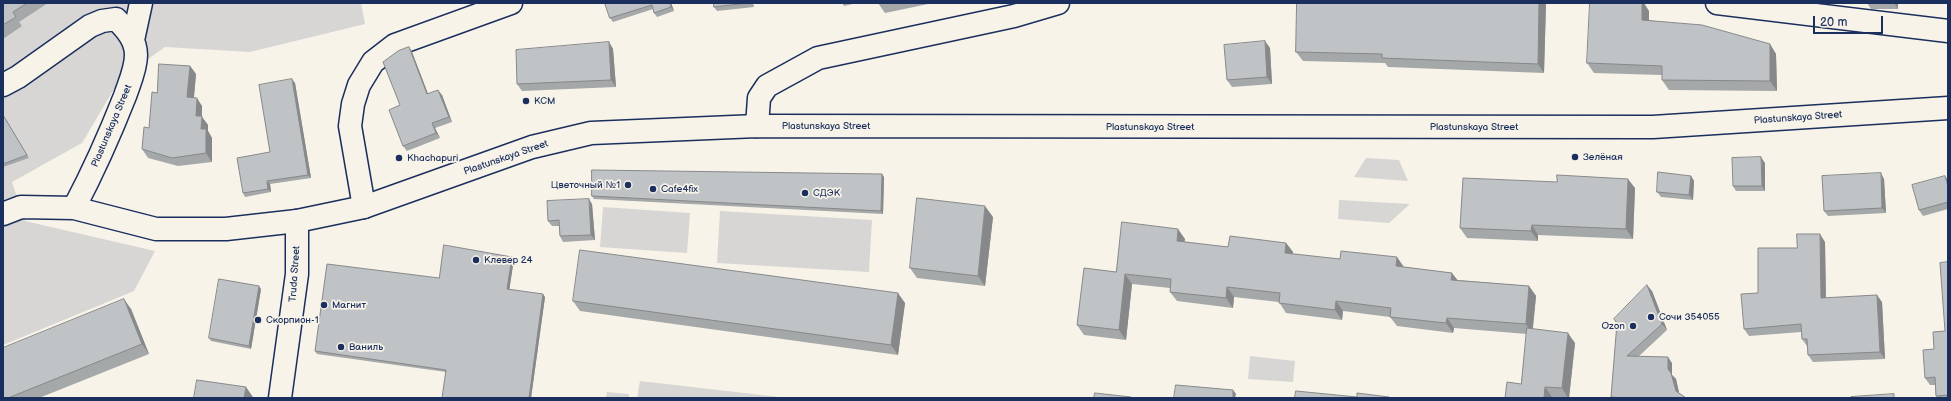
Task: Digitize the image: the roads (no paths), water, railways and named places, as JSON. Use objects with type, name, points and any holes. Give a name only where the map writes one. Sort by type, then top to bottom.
[{"type":"main road","name":"Plastunskaya Street","points":[[133,40],[141,3]]},
{"type":"main road","points":[[364,207],[350,126],[353,104],[359,85],[373,62],[395,45],[511,3]]},
{"type":"main road","points":[[757,126],[757,114],[760,98],[767,86],[818,58],[1014,16],[1058,3]]},
{"type":"main road","points":[[1717,3],[1948,31]]},
{"type":"main road","name":"Plastunskaya Street","points":[[3,85],[18,77],[90,26],[102,20],[116,19],[126,29],[133,40],[136,55],[134,72],[119,111],[88,182],[74,208]]},
{"type":"main road","name":"Plastunskaya Street","points":[[3,214],[21,207],[74,208],[156,229],[226,229],[297,221],[364,207],[532,147],[591,132],[757,126],[1653,128],[1948,108]]},
{"type":"main road","name":"Truda Street","points":[[280,398],[297,274],[297,221]]},
{"type":"place","name":"КСМ","points":[[526,101]]},
{"type":"place","name":"Зелёная","points":[[1575,157]]},
{"type":"place","name":"Khachapuri","points":[[399,158]]},
{"type":"place","name":"Цветочный №1","points":[[628,185]]},
{"type":"place","name":"Cafe4fix","points":[[653,189]]},
{"type":"place","name":"СДЭК","points":[[805,193]]},
{"type":"place","name":"Клевер 24","points":[[476,260]]},
{"type":"place","name":"Магнит","points":[[324,305]]},
{"type":"place","name":"Сочи 354055","points":[[1651,317]]},
{"type":"place","name":"Скорпион-1","points":[[258,320]]},
{"type":"place","name":"Ozon","points":[[1633,326]]},
{"type":"place","name":"Ваниль","points":[[341,347]]}]
